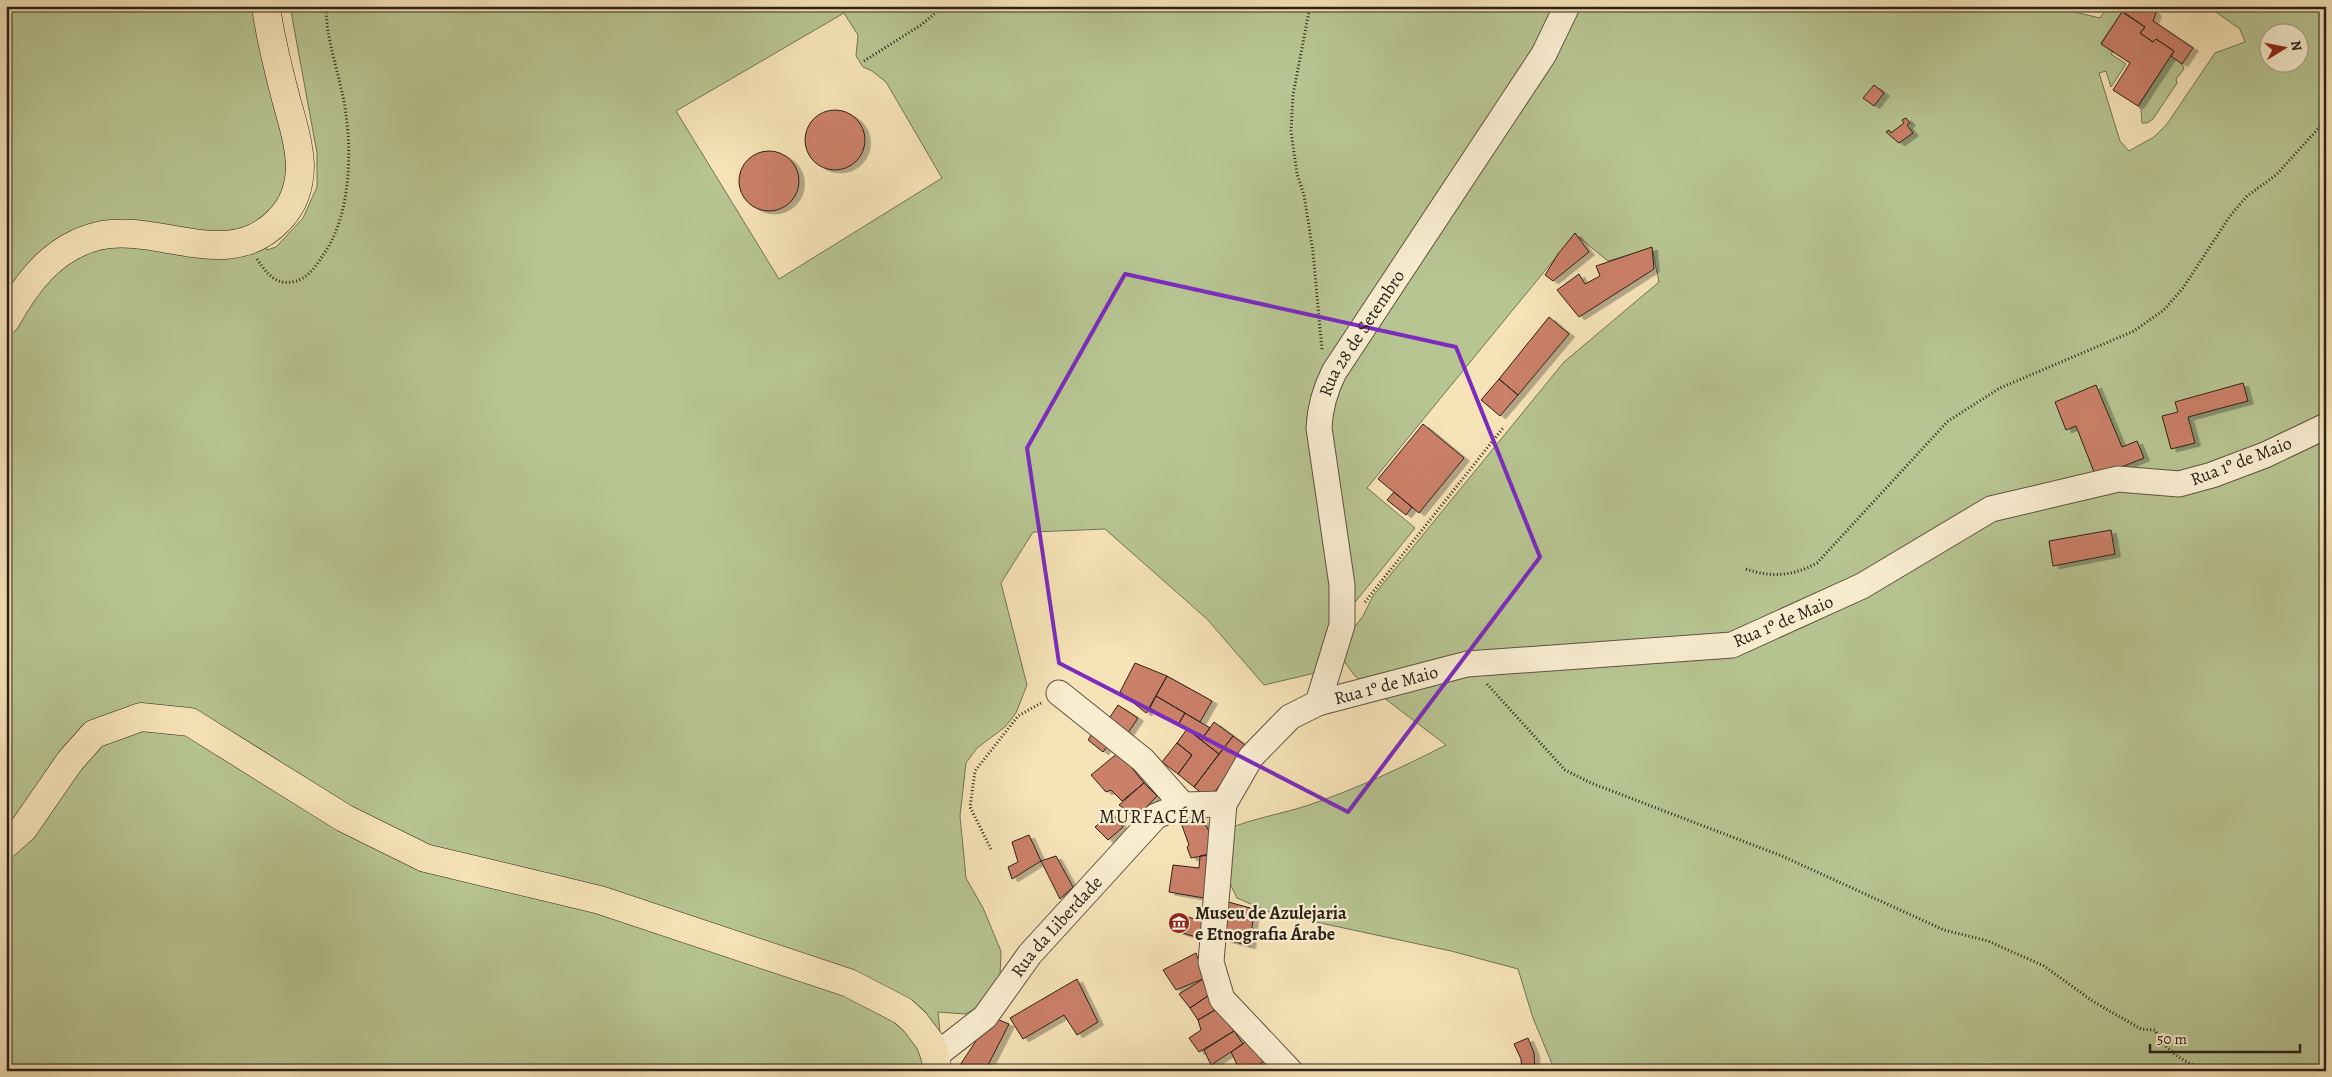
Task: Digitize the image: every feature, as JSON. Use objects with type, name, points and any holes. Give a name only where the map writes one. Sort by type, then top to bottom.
[{"type":"main road","points":[[6,320],[22,292],[42,268],[60,253],[78,242],[98,236],[120,233],[198,244],[236,245],[261,236],[285,214],[293,200],[298,184],[298,150],[275,58],[266,6]]},
{"type":"main road","points":[[6,844],[23,828],[70,761],[94,734],[141,717],[190,722],[344,818],[425,858],[600,900],[849,983],[903,1012],[925,1034],[936,1063]]},
{"type":"street","name":"Rua 28 de Setembro","points":[[1318,703],[1342,625],[1340,568],[1319,428],[1327,385],[1544,54],[1567,6]]},
{"type":"street","name":"Rua 1º de Maio","points":[[1224,804],[1251,757],[1290,717],[1318,703],[1467,664],[1732,645],[1862,586],[1991,509],[2118,479],[2179,484],[2212,475],[2265,455],[2326,426]]},
{"type":"street","points":[[1059,693],[1143,760],[1183,805],[1224,804],[1211,962],[1222,999],[1290,1071]]},
{"type":"street","name":"Rua da Liberdade","points":[[936,1063],[985,1017],[1030,954],[1156,816],[1183,805]]},
{"type":"path","points":[[864,61],[921,25],[944,6]]},
{"type":"path","points":[[1310,6],[1293,94],[1291,131],[1297,174],[1304,195],[1327,385]]},
{"type":"path","points":[[2274,6],[2283,11]]},
{"type":"path","points":[[1746,569],[1757,573],[1779,575],[1805,569],[1816,563],[1948,421],[2000,388],[2117,339],[2150,322],[2174,300],[2230,216],[2247,196],[2276,175],[2326,120]]},
{"type":"path","points":[[1342,625],[1357,611],[1503,428]]},
{"type":"path","points":[[1467,664],[1565,770],[1591,783],[1782,856],[1944,930],[1988,941],[2044,966],[2094,1002],[2141,1029],[2155,1030],[2160,1041],[2179,1059],[2206,1071]]},
{"type":"path","points":[[990,850],[970,808],[975,771],[1018,716],[1059,693]]},
{"type":"highlighted area","points":[[1125,274],[1456,347],[1540,557],[1348,812],[1059,663],[1027,448]]},
{"type":"green space","points":[[6,6],[260,6],[290,179],[278,205],[259,220],[267,250],[276,247],[303,218],[317,187],[317,153],[290,6],[1561,6],[1329,369],[1337,625],[1315,673],[1264,685],[1207,619],[1105,529],[1033,532],[1001,583],[1027,685],[1016,713],[1005,727],[977,748],[966,763],[960,816],[966,878],[983,908],[1001,951],[1000,976],[984,1005],[965,1014],[938,1012],[944,1071],[6,1071]],"holes":[[[844,13],[858,35],[856,56],[863,67],[872,71],[886,82],[942,178],[779,279],[676,111]]]},
{"type":"green space","points":[[1573,6],[2065,6],[2070,11],[2100,18],[2108,6],[2130,6],[2125,13],[2122,12],[2101,43],[2113,52],[2111,54],[2126,64],[2111,87],[2106,71],[2099,73],[2120,141],[2129,151],[2154,137],[2167,124],[2215,53],[2245,42],[2240,29],[2207,6],[2326,6],[2326,1071],[1555,1071],[1533,1018],[1518,969],[1451,951],[1269,912],[1237,898],[1226,875],[1228,829],[1309,805],[1344,792],[1446,745],[1354,675],[1344,661],[1343,642],[1363,616],[1373,596],[1564,362],[1659,282],[1652,248],[1608,261],[1575,234],[1367,488],[1415,528],[1352,606],[1328,401]]},
{"type":"green space","points":[[2171,56],[2182,64],[2184,69],[2176,79],[2177,83],[2153,119],[2147,123],[2142,123],[2141,109],[2138,106]]},
{"type":"building","points":[[2130,6],[2148,6],[2156,13],[2153,21],[2193,48],[2182,64],[2171,56],[2174,51],[2156,39],[2153,42],[2140,33],[2145,27],[2125,13]]},
{"type":"building","points":[[2122,12],[2145,27],[2140,33],[2153,42],[2156,39],[2174,51],[2138,106],[2113,90],[2130,63],[2101,44]]},
{"type":"building","points":[[1874,85],[1884,93],[1874,106],[1863,98]]},
{"type":"building","points":[[829,110],[841,110],[852,115],[860,123],[865,134],[863,152],[852,165],[841,170],[829,170],[818,165],[810,157],[805,146],[805,134],[810,123],[818,115]]},
{"type":"building","points":[[1906,118],[1910,123],[1907,125],[1913,133],[1899,143],[1886,132],[1889,130],[1891,133],[1904,123],[1902,120]]},
{"type":"building","points":[[763,151],[775,151],[786,156],[794,164],[799,175],[797,193],[786,206],[775,211],[763,211],[752,206],[744,198],[739,187],[739,175],[744,164],[752,156]]},
{"type":"building","points":[[1575,233],[1589,252],[1553,281],[1545,275],[1558,254]]},
{"type":"building","points":[[1652,247],[1654,269],[1579,317],[1557,290],[1579,274],[1585,284],[1600,276],[1596,266]]},
{"type":"building","points":[[1549,317],[1569,334],[1518,395],[1499,379]]},
{"type":"building","points":[[1499,379],[1518,395],[1500,416],[1481,400]]},
{"type":"building","points":[[2243,383],[2248,401],[2188,417],[2195,443],[2171,449],[2162,416],[2178,412],[2175,402]]},
{"type":"building","points":[[2096,385],[2122,447],[2137,441],[2144,458],[2096,477],[2076,426],[2066,430],[2055,402]]},
{"type":"building","points":[[1423,424],[1464,458],[1419,513],[1378,479]]},
{"type":"building","points":[[1394,492],[1412,507],[1406,515],[1387,500]]},
{"type":"building","points":[[2111,530],[2115,554],[2053,566],[2049,541]]},
{"type":"building","points":[[1135,663],[1167,676],[1146,713],[1120,692]]},
{"type":"building","points":[[1167,676],[1212,701],[1200,722],[1156,696]]},
{"type":"building","points":[[1156,696],[1185,713],[1178,725],[1150,708]]},
{"type":"building","points":[[1118,705],[1138,718],[1126,736],[1106,723]]},
{"type":"building","points":[[1185,713],[1210,728],[1201,740],[1187,729],[1178,725]]},
{"type":"building","points":[[1214,722],[1233,736],[1219,754],[1201,740]]},
{"type":"building","points":[[1095,729],[1110,743],[1103,752],[1088,740]]},
{"type":"building","points":[[1187,729],[1219,754],[1194,787],[1178,774],[1192,755],[1177,743]]},
{"type":"building","points":[[1233,736],[1249,748],[1209,799],[1194,787]]},
{"type":"building","points":[[1177,743],[1192,755],[1178,774],[1162,762]]},
{"type":"building","points":[[1119,752],[1144,783],[1122,801],[1111,790],[1106,792],[1091,775]]},
{"type":"building","points":[[1144,783],[1157,796],[1136,818],[1119,805]]},
{"type":"building","points":[[1196,809],[1212,836],[1214,854],[1191,858],[1187,847],[1189,845],[1180,820]]},
{"type":"building","points":[[1112,813],[1123,827],[1108,840],[1095,827]]},
{"type":"building","points":[[1029,835],[1041,861],[1012,879],[1008,867],[1018,862],[1012,842]]},
{"type":"building","points":[[1209,854],[1204,898],[1169,892],[1173,865],[1199,868],[1200,856]]},
{"type":"building","points":[[1056,856],[1073,887],[1060,899],[1041,861]]},
{"type":"building","points":[[1221,900],[1254,909],[1250,946],[1217,937]]},
{"type":"building","name":"Museu de Azulejaria e Etnografia Árabe","points":[[1176,913],[1188,917],[1183,933],[1171,929]]},
{"type":"building","points":[[1188,917],[1205,922],[1199,938],[1183,933]]},
{"type":"building","points":[[1196,953],[1205,978],[1176,990],[1163,970]]},
{"type":"building","points":[[1205,978],[1212,993],[1190,1008],[1179,994]]},
{"type":"building","points":[[1077,979],[1098,1022],[1077,1035],[1064,1015],[1023,1039],[1010,1018]]},
{"type":"building","points":[[1212,993],[1220,1007],[1198,1020],[1190,1008]]},
{"type":"building","points":[[1220,1007],[1234,1031],[1199,1052],[1189,1038],[1201,1030],[1198,1020]]},
{"type":"building","points":[[992,1017],[1009,1024],[985,1071],[956,1071]]},
{"type":"building","points":[[1234,1031],[1243,1044],[1211,1065],[1204,1050]]},
{"type":"building","points":[[1251,1038],[1269,1058],[1250,1071],[1240,1071],[1231,1052]]},
{"type":"building","points":[[1528,1038],[1534,1053],[1535,1071],[1522,1071],[1521,1059],[1514,1044]]},
{"type":"place","name":"Museu de Azulejaria e Etnografia Árabe","points":[[1179,923]]},
{"type":"district","name":"MURFACÉM","points":[[1153,817]]}]
